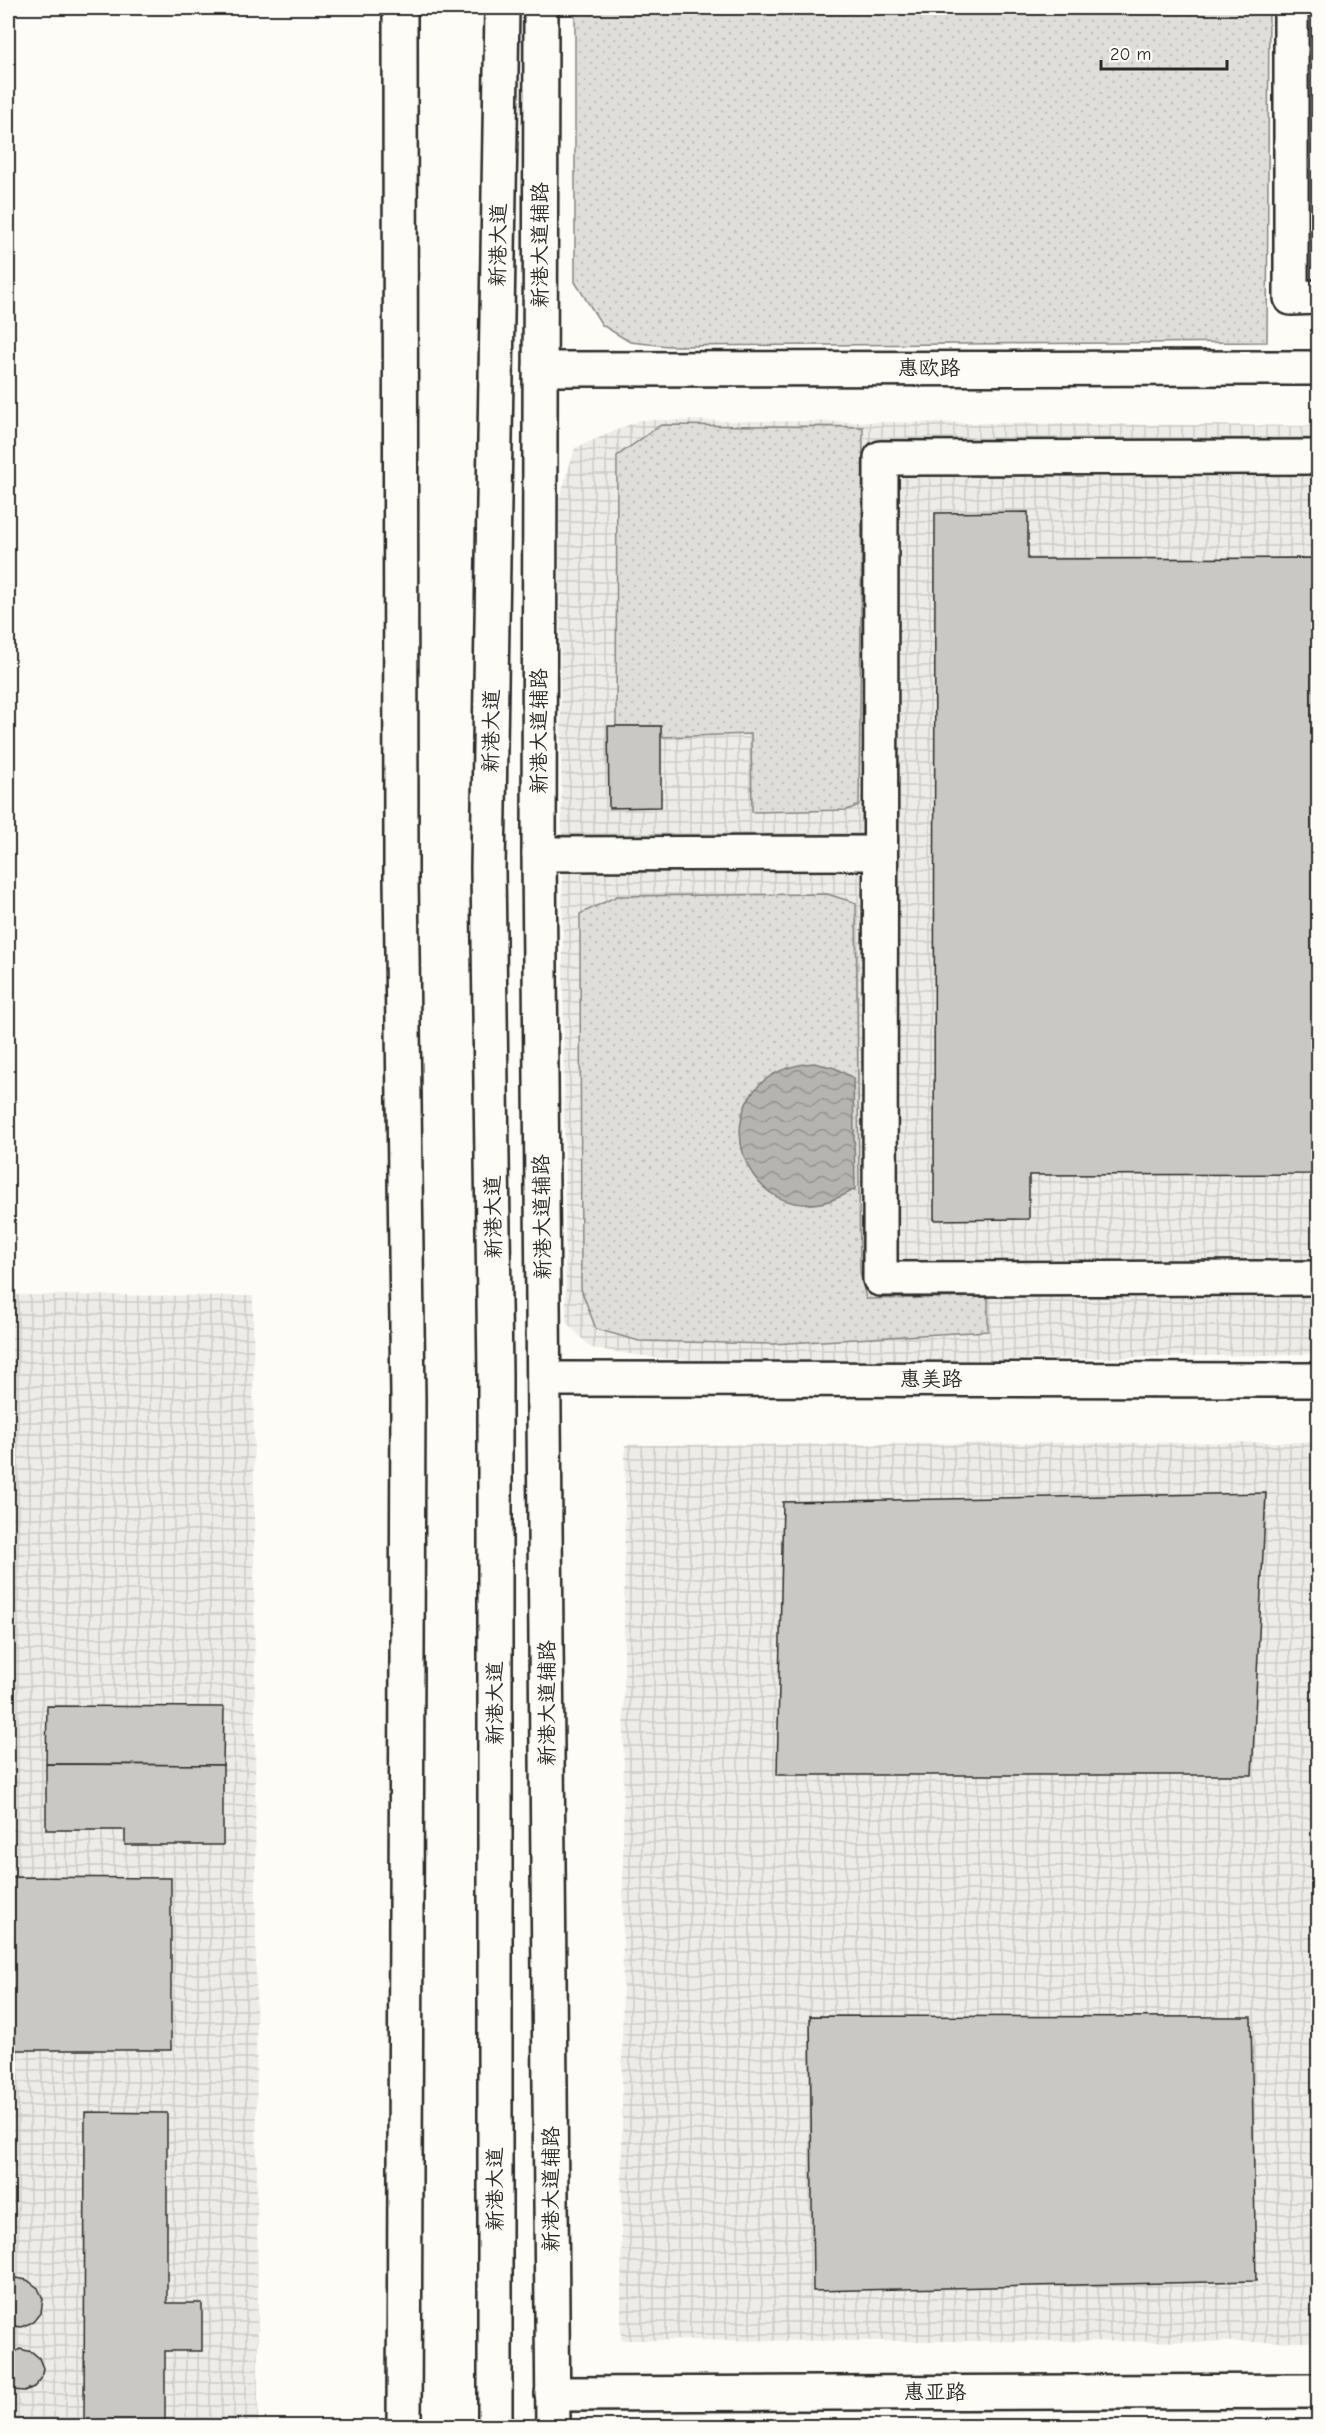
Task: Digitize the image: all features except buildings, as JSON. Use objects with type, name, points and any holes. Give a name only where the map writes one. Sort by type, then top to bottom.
[{"type":"main road","points":[[399,8],[401,878],[408,1399],[404,2427]]},
{"type":"main road","name":"新港大道","points":[[495,2427],[495,1374],[488,869],[502,8]]},
{"type":"main road","name":"新港大道辅路","points":[[541,8],[538,854],[552,2427]]},
{"type":"main road","points":[[1291,8],[1291,298],[1318,297]]},
{"type":"main road","name":"惠欧路","points":[[540,369],[1318,368]]},
{"type":"main road","points":[[1318,457],[881,458],[880,1279],[1318,1278]]},
{"type":"main road","points":[[538,854],[880,853]]},
{"type":"main road","name":"惠美路","points":[[544,1379],[1318,1380]]},
{"type":"main road","name":"惠亚路","points":[[552,2394],[1318,2391]]},
{"type":"shaded area","points":[[575,8],[1269,8],[1267,342],[668,346],[630,342],[602,325],[575,282]]},
{"type":"shaded area","points":[[640,420],[1318,426],[1318,1354],[767,1364],[656,1358],[591,1348],[566,1322],[559,500],[575,448]]},
{"type":"shaded area","points":[[661,425],[863,427],[859,805],[847,810],[752,812],[751,734],[661,737],[660,726],[616,726],[617,456]]},
{"type":"shaded area","points":[[827,894],[856,903],[860,1272],[866,1299],[988,1297],[988,1331],[772,1344],[639,1341],[596,1329],[581,1289],[580,914],[617,896]]},
{"type":"shaded area","points":[[8,1295],[253,1296],[258,2426],[8,2426]]},
{"type":"shaded area","points":[[1318,1442],[1318,2342],[621,2340],[625,1445]]},
{"type":"water","points":[[814,1063],[835,1068],[853,1078],[855,1189],[816,1204],[783,1199],[758,1182],[744,1155],[740,1125],[750,1096],[774,1074]]}]
